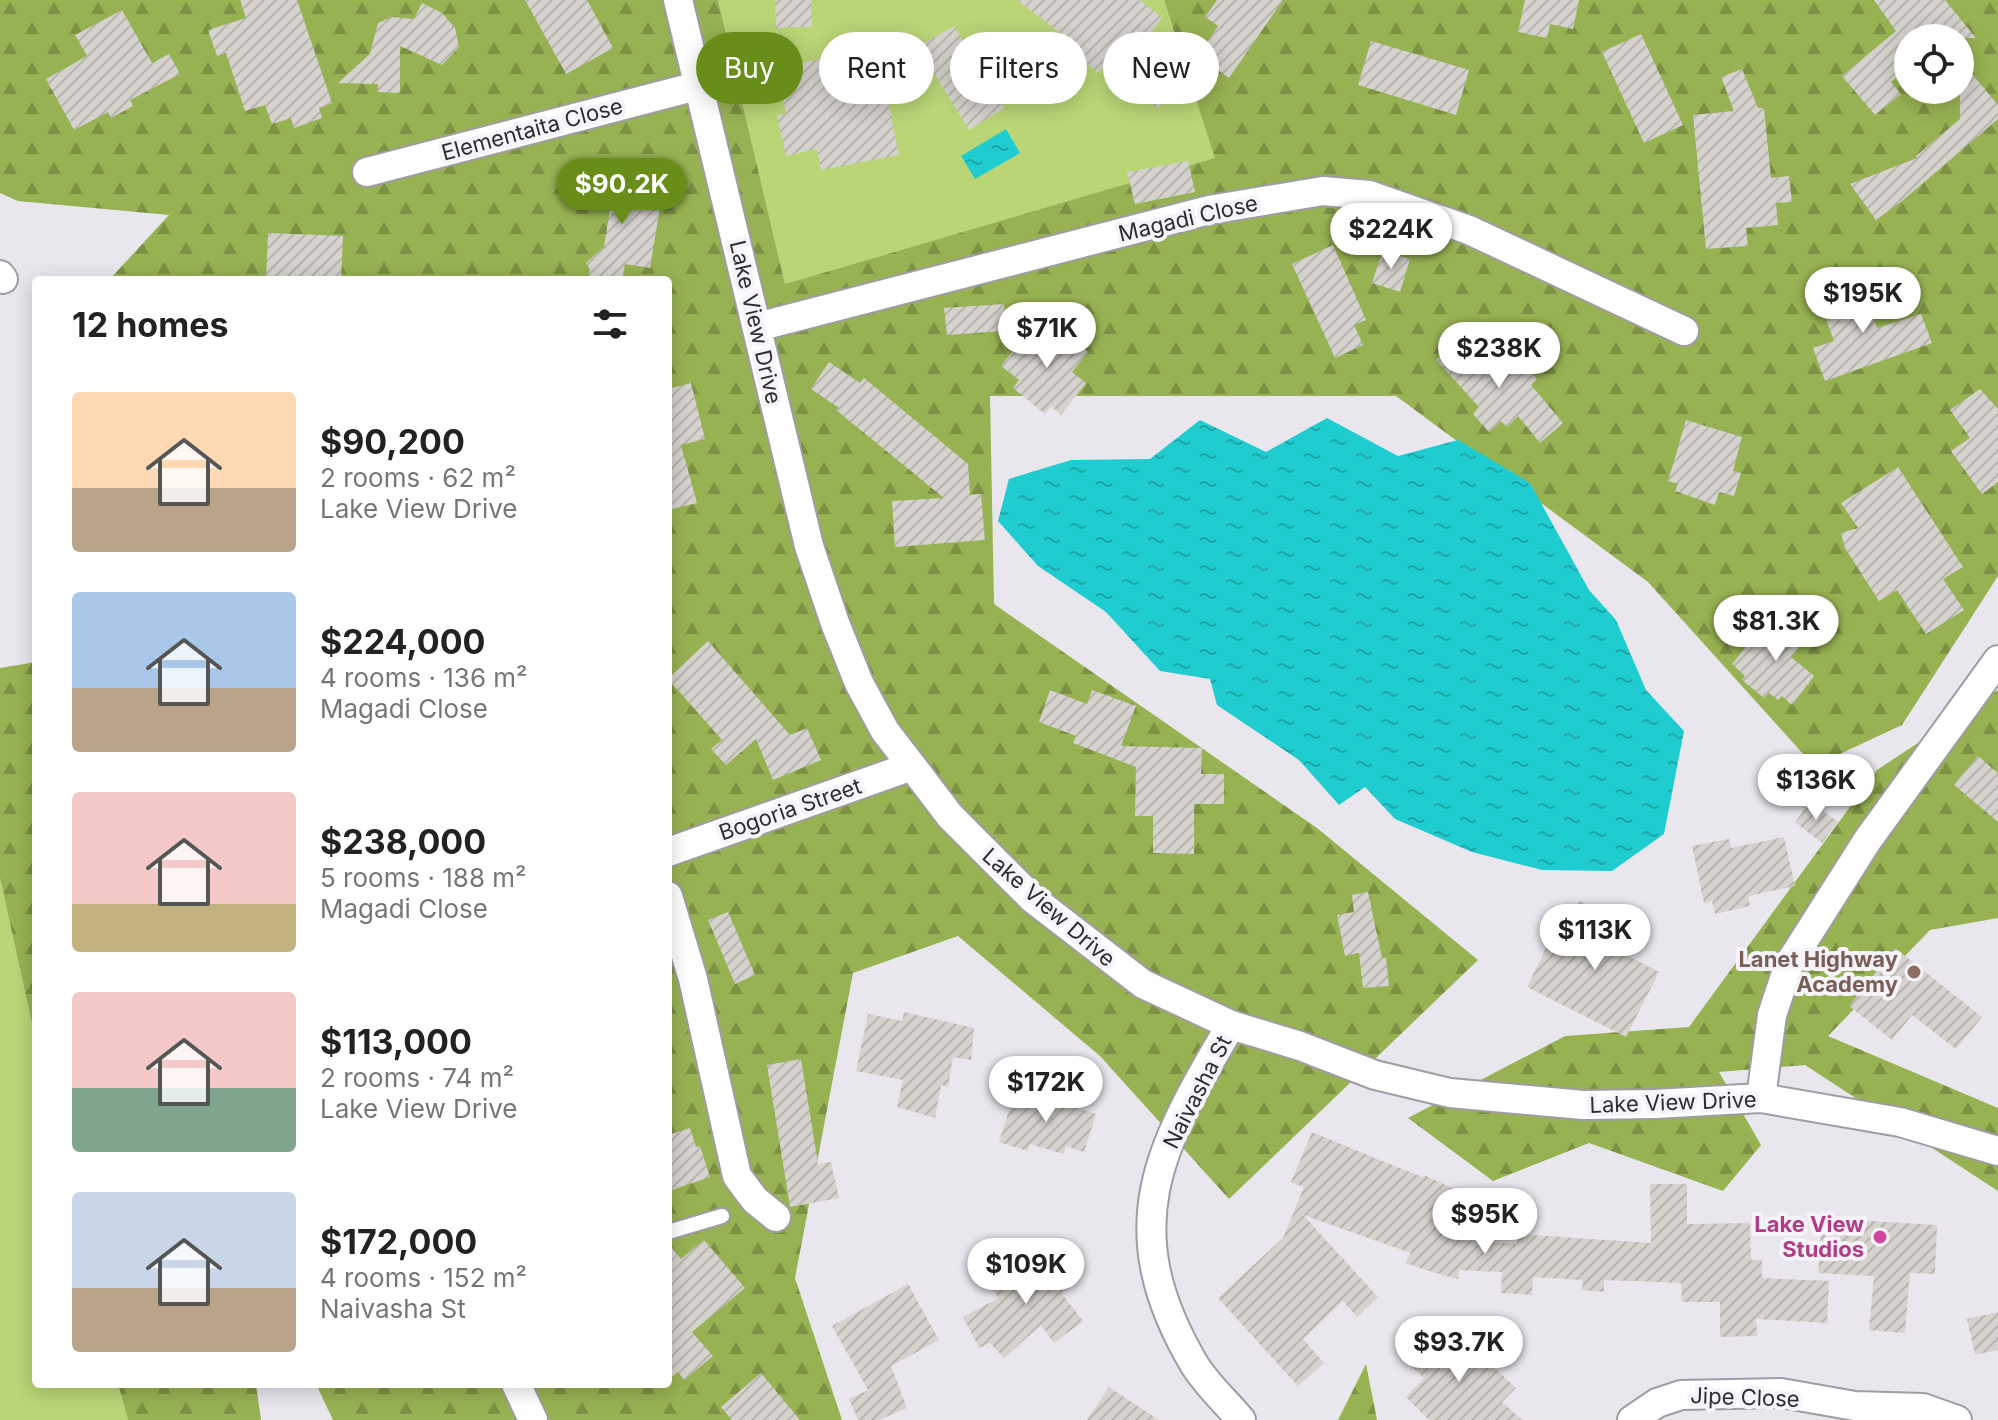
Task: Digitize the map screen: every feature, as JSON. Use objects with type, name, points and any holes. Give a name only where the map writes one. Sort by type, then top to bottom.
[{"type":"street","name":"Lake View Drive","points":[[678,0],[696,81]]},
{"type":"street","name":"Elementaita Close","points":[[367,172],[696,86]]},
{"type":"street","name":"Lake View Drive","points":[[701,104],[809,546],[859,683],[885,731],[950,816],[1033,899],[1088,944],[1143,984],[1231,1025],[1300,1046],[1375,1075],[1450,1093],[1583,1105],[1761,1098],[1900,1122],[1998,1151]]},
{"type":"street","name":"Magadi Close","points":[[757,327],[1209,210],[1323,191],[1369,195],[1469,230],[1684,331]]},
{"type":"street","points":[[1761,1098],[1772,1015],[1789,964],[1867,841],[1998,660]]},
{"type":"street","name":"Bogoria Street","points":[[672,851],[912,766]]},
{"type":"street","points":[[672,909],[693,979],[737,1176],[755,1200],[776,1217]]},
{"type":"street","name":"Naivasha St","points":[[1231,1025],[1193,1089],[1167,1146],[1157,1179],[1150,1248],[1167,1306],[1195,1366],[1241,1420]]},
{"type":"street","points":[[518,1388],[533,1420]]},
{"type":"street","name":"Jipe Close","points":[[1632,1420],[1657,1403],[1681,1395],[1781,1393],[1855,1406],[1923,1408],[1957,1420]]},
{"type":"lane","points":[[672,1231],[722,1216]]},
{"type":"green space","points":[[0,0],[718,0],[726,32],[696,32],[696,104],[743,104],[785,284],[1215,158],[1198,104],[1219,104],[1219,32],[1174,32],[1164,0],[1998,0],[1998,576],[1902,725],[1814,766],[1648,582],[1396,396],[990,396],[994,604],[1317,828],[1478,960],[1229,1199],[1100,1056],[958,936],[853,973],[795,1278],[842,1420],[333,1420],[318,1388],[672,1388],[672,276],[113,276],[169,215],[18,201],[0,193]]},
{"type":"green space","points":[[718,0],[1164,0],[1175,32],[1103,32],[1103,104],[1198,104],[1216,158],[785,284],[743,104],[803,104],[803,32],[726,32]]},
{"type":"green space","points":[[32,663],[32,1024],[0,878],[0,668]]},
{"type":"green space","points":[[1998,690],[1998,918],[1930,930],[1828,1036],[1998,1108],[1998,1191],[1805,1065],[1719,1072],[1761,1145],[1723,1191],[1589,1143],[1493,1181],[1408,1118],[1565,1036],[1689,1027],[1877,770]]},
{"type":"green space","points":[[0,878],[32,1024],[32,1388],[119,1388],[128,1420],[0,1420]]},
{"type":"green space","points":[[1366,1364],[1377,1420],[1338,1420]]},
{"type":"green space","points":[[119,1388],[257,1388],[261,1420],[128,1420]]},
{"type":"water","points":[[1006,129],[1020,153],[975,179],[961,156]]},
{"type":"water","points":[[1327,418],[1398,456],[1458,440],[1530,483],[1589,590],[1616,620],[1646,690],[1684,731],[1664,834],[1612,871],[1542,870],[1472,852],[1395,819],[1365,787],[1339,805],[1299,760],[1217,705],[1210,679],[1160,671],[1106,612],[1038,566],[998,521],[1009,479],[1071,460],[1150,459],[1200,420],[1266,452]]},
{"type":"building","points":[[240,0],[297,0],[332,103],[319,108],[322,118],[294,128],[291,118],[272,124],[265,105],[245,111],[226,53],[217,56],[208,30],[246,18]]},
{"type":"building","points":[[525,0],[587,0],[613,48],[566,74]]},
{"type":"building","points":[[775,0],[811,0],[812,27],[776,28]]},
{"type":"building","points":[[1017,0],[1140,0],[1162,18],[1151,32],[1103,32],[1103,67],[1099,73],[1087,64],[1087,32],[1059,32]]},
{"type":"building","points":[[1217,0],[1283,0],[1229,78],[1219,71],[1219,32],[1214,32],[1218,26],[1205,17]]},
{"type":"building","points":[[1525,0],[1579,0],[1573,29],[1550,24],[1547,38],[1518,32]]},
{"type":"building","points":[[1874,0],[1945,0],[1965,24],[1894,24],[1894,28]]},
{"type":"building","points":[[422,3],[442,13],[455,28],[459,47],[442,65],[400,46],[400,93],[378,92],[378,84],[338,83],[370,54],[378,23],[392,17],[414,19]]},
{"type":"building","points":[[122,10],[152,63],[169,54],[180,74],[130,100],[133,106],[111,118],[108,112],[74,130],[46,79],[87,56],[75,35]]},
{"type":"building","points":[[954,26],[958,32],[950,32],[950,99],[934,73],[934,38]]},
{"type":"building","points":[[1894,33],[1894,80],[1891,82],[1894,100],[1875,115],[1842,76]]},
{"type":"building","points":[[1641,34],[1683,125],[1644,143],[1602,52]]},
{"type":"building","points":[[1371,41],[1469,70],[1456,115],[1358,85]]},
{"type":"building","points":[[819,60],[819,104],[889,104],[899,155],[821,170],[817,149],[786,156],[777,115],[786,114],[784,104],[803,104],[803,63]]},
{"type":"building","points":[[1742,69],[1758,108],[1764,108],[1771,178],[1789,176],[1792,202],[1776,203],[1778,225],[1746,228],[1748,246],[1706,249],[1693,115],[1734,111],[1721,77]]},
{"type":"building","points":[[1974,77],[1998,105],[1998,119],[1876,220],[1850,184],[1917,158],[1960,119],[1960,104],[1974,104]]},
{"type":"building","points":[[953,104],[1002,104],[1004,108],[969,130]]},
{"type":"building","points":[[1188,161],[1195,192],[1135,204],[1127,172]]},
{"type":"building","points":[[591,169],[632,176],[629,195],[661,201],[650,268],[625,264],[623,276],[589,276],[590,270],[586,263],[604,247],[610,209],[585,204]]},
{"type":"building","points":[[268,233],[343,236],[341,276],[266,276]]},
{"type":"building","points":[[1333,245],[1366,320],[1354,325],[1363,345],[1335,358],[1292,264]]},
{"type":"building","points":[[1383,250],[1410,259],[1400,292],[1372,283]]},
{"type":"building","points":[[1862,285],[1877,328],[1921,314],[1932,343],[1825,381],[1813,348],[1834,341],[1819,300]]},
{"type":"building","points":[[1004,304],[1006,331],[947,335],[944,308]]},
{"type":"building","points":[[1052,323],[1088,352],[1072,372],[1086,383],[1061,415],[1051,406],[1045,414],[1013,388],[1019,380],[1001,366],[1026,334],[1036,342]]},
{"type":"building","points":[[1466,333],[1503,373],[1519,359],[1537,379],[1531,385],[1563,423],[1540,443],[1518,416],[1507,427],[1501,421],[1489,432],[1473,414],[1479,407],[1436,360]]},
{"type":"building","points":[[829,362],[860,383],[864,378],[968,464],[970,495],[981,494],[985,540],[895,547],[892,501],[944,498],[836,410],[839,408],[811,389]]},
{"type":"building","points":[[691,383],[705,439],[681,445],[697,503],[672,509],[672,388]]},
{"type":"building","points":[[1980,389],[1998,409],[1998,482],[1982,494],[1951,451],[1970,438],[1950,410]]},
{"type":"building","points":[[1686,420],[1742,437],[1733,471],[1741,473],[1734,496],[1719,492],[1715,505],[1675,491],[1678,484],[1668,481]]},
{"type":"building","points":[[1898,467],[1963,567],[1943,579],[1964,610],[1926,634],[1897,590],[1879,601],[1845,548],[1841,533],[1858,528],[1841,503]]},
{"type":"building","points":[[1783,615],[1809,635],[1791,657],[1814,676],[1792,705],[1782,696],[1778,700],[1769,693],[1764,698],[1742,680],[1745,676],[1732,664],[1754,637],[1761,643]]},
{"type":"building","points":[[708,641],[790,735],[807,728],[821,760],[773,780],[756,739],[726,765],[711,749],[722,740],[672,684],[672,675]]},
{"type":"building","points":[[1050,690],[1087,704],[1092,690],[1136,706],[1121,746],[1202,748],[1201,774],[1224,774],[1224,804],[1194,804],[1194,854],[1153,853],[1153,816],[1135,816],[1136,767],[1073,743],[1076,736],[1039,722]]},
{"type":"building","points":[[1978,756],[1998,773],[1998,822],[1954,785]]},
{"type":"building","points":[[1811,801],[1838,822],[1822,843],[1795,822]]},
{"type":"building","points":[[1784,837],[1795,886],[1753,895],[1748,897],[1750,906],[1715,914],[1712,901],[1704,903],[1692,846],[1729,839],[1731,848]]},
{"type":"building","points":[[1368,892],[1382,958],[1386,958],[1389,986],[1363,988],[1359,953],[1345,956],[1337,915],[1354,912],[1352,895]]},
{"type":"building","points":[[1579,901],[1627,925],[1615,949],[1659,972],[1626,1037],[1527,987],[1546,948],[1554,952]]},
{"type":"building","points":[[728,912],[755,975],[735,984],[708,920]]},
{"type":"building","points":[[1895,948],[1982,1017],[1956,1049],[1912,1015],[1892,1040],[1849,1006]]},
{"type":"building","points":[[904,1012],[974,1028],[971,1060],[953,1057],[948,1087],[941,1085],[935,1118],[897,1107],[903,1080],[856,1071],[868,1014],[902,1021]]},
{"type":"building","points":[[801,1059],[818,1164],[831,1162],[839,1198],[790,1207],[767,1065]]},
{"type":"building","points":[[1016,1088],[1096,1114],[1084,1152],[1066,1146],[1063,1154],[1030,1144],[1028,1151],[999,1142]]},
{"type":"building","points":[[690,1128],[696,1147],[700,1146],[710,1177],[672,1190],[672,1134]]},
{"type":"building","points":[[1312,1132],[1458,1191],[1455,1198],[1467,1202],[1451,1239],[1517,1244],[1517,1234],[1651,1243],[1650,1184],[1687,1184],[1687,1224],[1750,1223],[1751,1260],[1762,1260],[1762,1278],[1829,1281],[1827,1323],[1756,1319],[1757,1336],[1720,1337],[1720,1302],[1682,1302],[1681,1283],[1604,1280],[1604,1292],[1582,1290],[1583,1280],[1533,1277],[1532,1295],[1501,1293],[1502,1272],[1459,1270],[1458,1279],[1432,1272],[1405,1263],[1411,1253],[1303,1215],[1378,1297],[1357,1317],[1343,1301],[1303,1339],[1324,1363],[1298,1386],[1218,1298],[1283,1238],[1304,1187],[1291,1182]]},
{"type":"building","points":[[1822,1218],[1937,1225],[1935,1274],[1910,1273],[1905,1333],[1869,1330],[1874,1276],[1818,1273]]},
{"type":"building","points":[[704,1240],[745,1288],[692,1332],[713,1356],[684,1380],[678,1372],[672,1377],[672,1248],[681,1259]]},
{"type":"building","points":[[1051,1245],[1071,1271],[1061,1278],[1069,1288],[1062,1294],[1083,1321],[1054,1343],[1041,1325],[1004,1358],[990,1343],[979,1348],[963,1317],[999,1298],[993,1290]]},
{"type":"building","points":[[908,1284],[939,1340],[891,1366],[907,1408],[879,1420],[858,1420],[849,1399],[868,1390],[832,1326]]},
{"type":"building","points":[[1998,1312],[1998,1350],[1975,1355],[1967,1319]]},
{"type":"building","points":[[1443,1328],[1473,1355],[1477,1351],[1516,1388],[1502,1402],[1522,1420],[1429,1420],[1406,1397],[1424,1378],[1409,1364]]},
{"type":"building","points":[[761,1373],[800,1420],[732,1420],[721,1407]]},
{"type":"building","points":[[1109,1387],[1159,1420],[1087,1420]]},
{"type":"place","name":"Lanet Highway Academy","points":[[1914,972]]},
{"type":"place","name":"Lake View Studios","points":[[1880,1237]]}]
